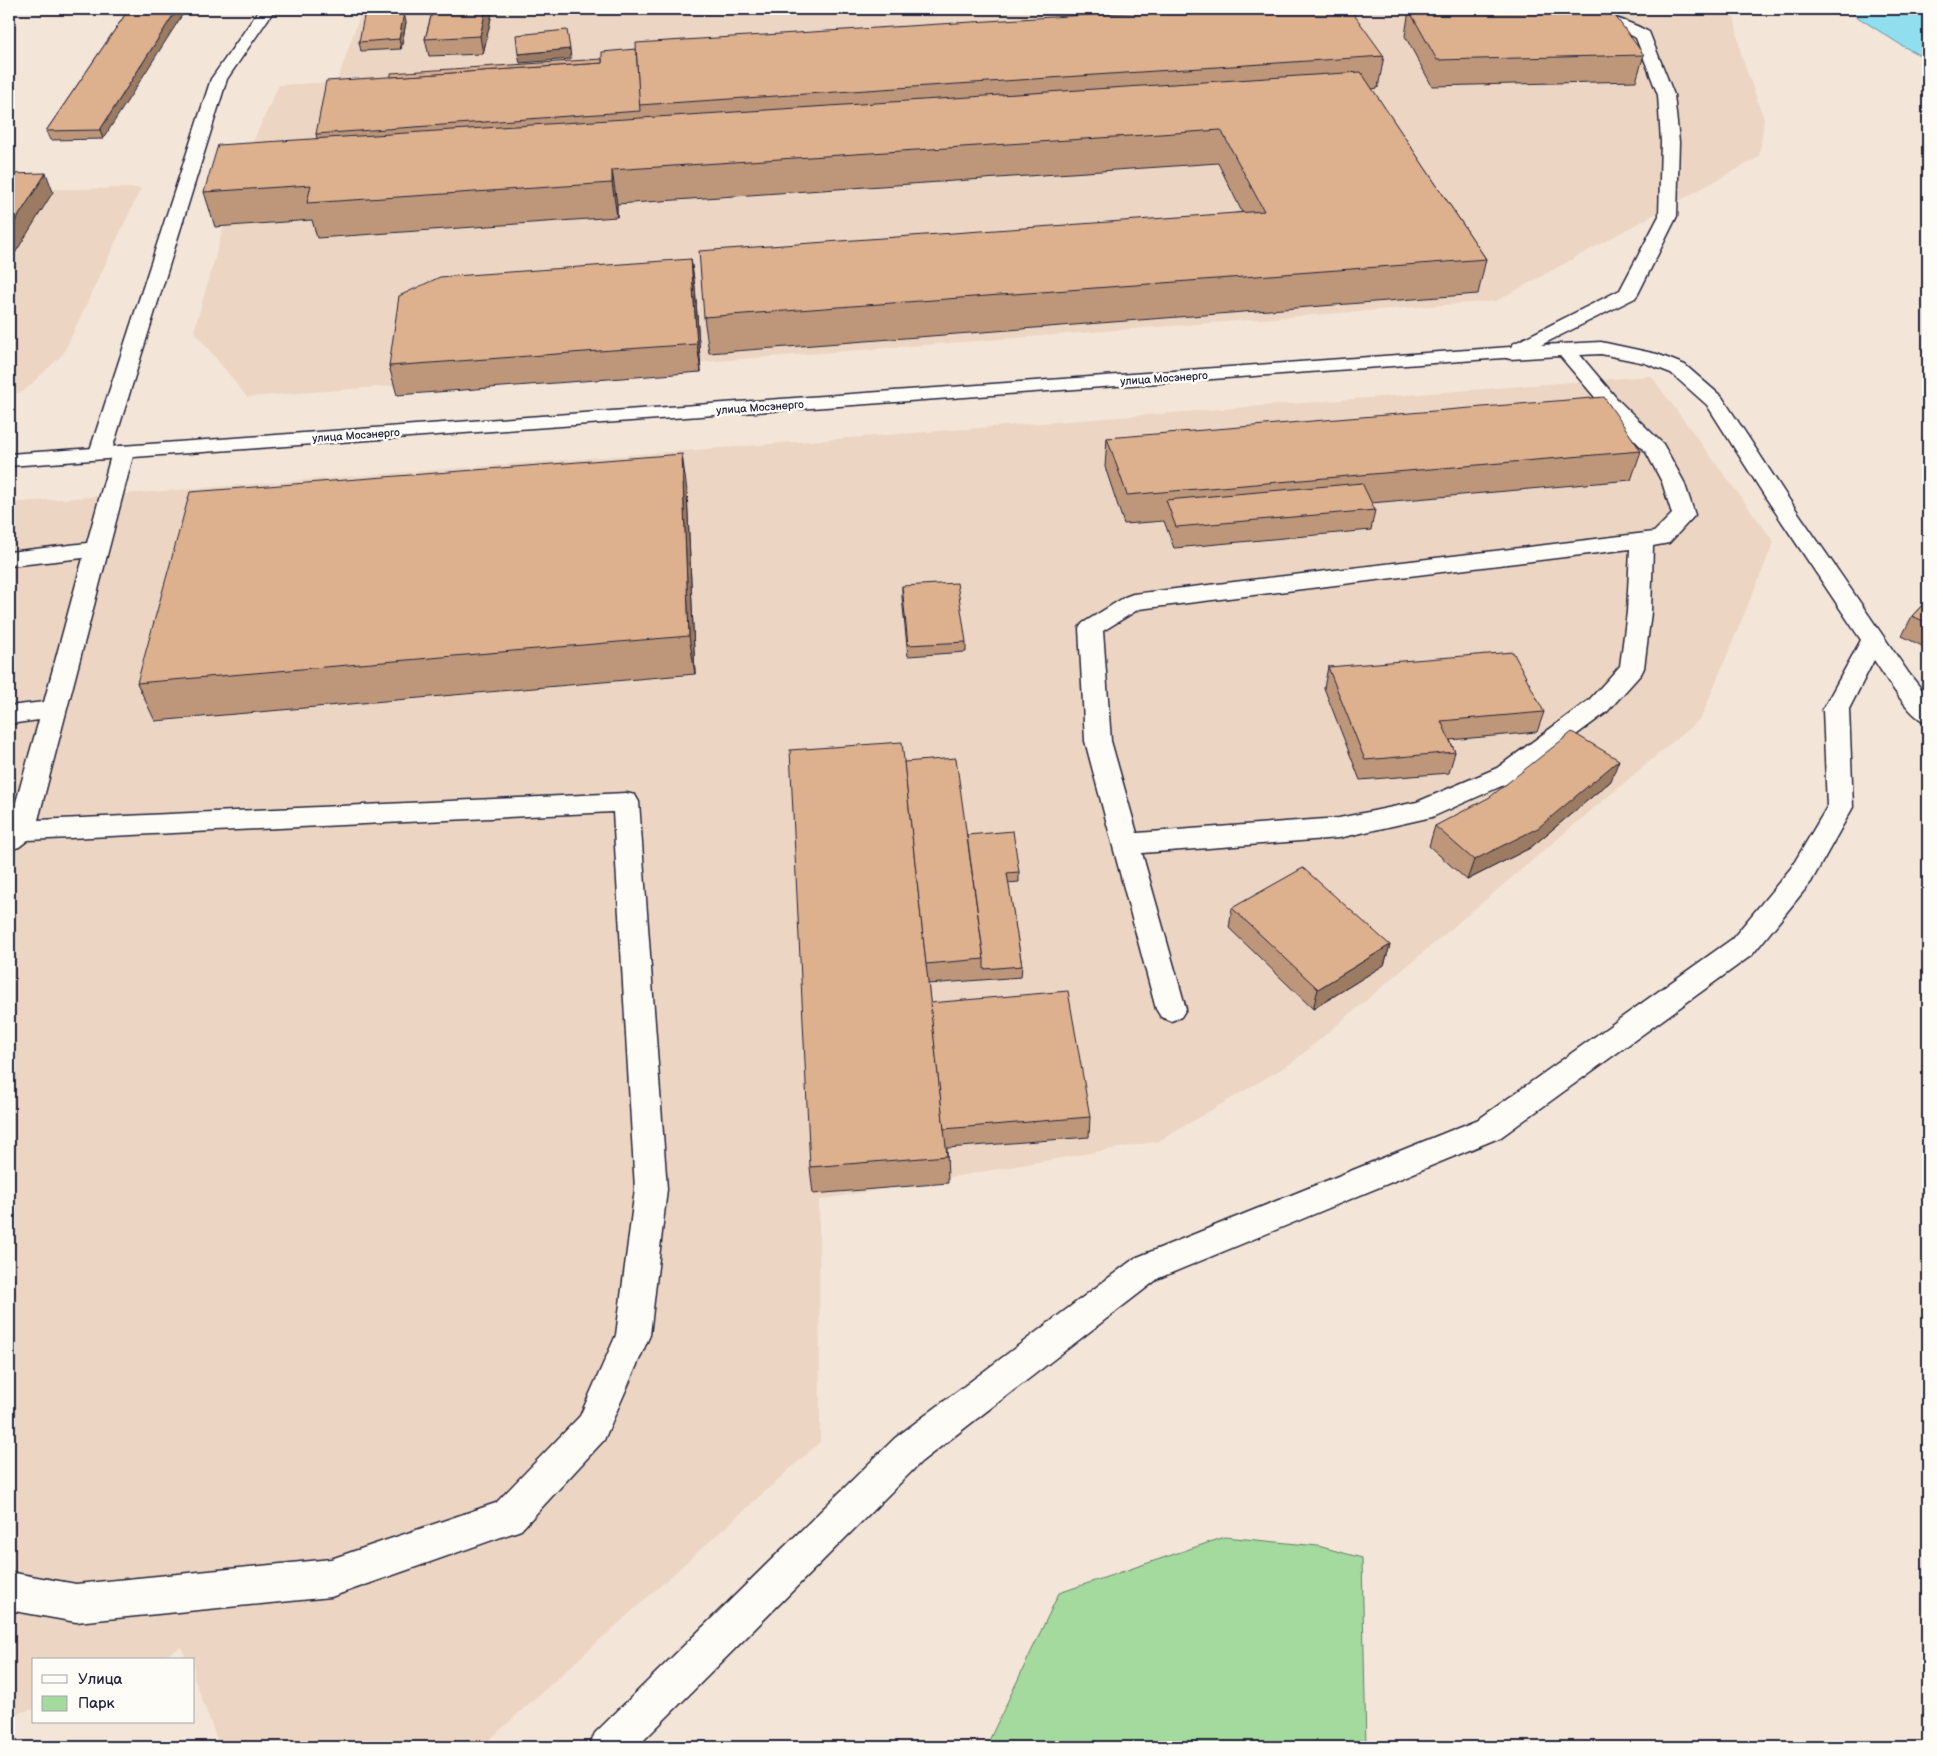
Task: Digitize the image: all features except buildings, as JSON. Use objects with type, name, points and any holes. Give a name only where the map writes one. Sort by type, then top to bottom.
[{"type":"street","points":[[9,1591],[76,1603],[331,1578],[508,1517],[592,1428],[633,1335],[651,1189],[626,802],[15,835],[54,709],[97,549],[112,453],[219,79],[267,9]]},
{"type":"street","points":[[1510,353],[1628,294],[1668,216],[1670,142],[1666,95],[1643,35],[1625,25],[1548,9]]},
{"type":"street","name":"улица Мосэнерго","points":[[9,460],[1601,348],[1650,358],[1678,369],[1716,401],[1774,494],[1901,681],[1928,714]]},
{"type":"street","points":[[1171,1009],[1098,740],[1091,628],[1132,602],[1661,538],[1684,515],[1673,482],[1654,449],[1565,350]]},
{"type":"street","points":[[1126,844],[1339,828],[1423,810],[1506,774],[1598,706],[1632,668],[1639,612],[1642,540]]},
{"type":"street","points":[[9,559],[97,549]]},
{"type":"street","points":[[609,1747],[908,1450],[1147,1268],[1490,1128],[1742,947],[1802,875],[1840,807],[1836,709],[1873,640]]},
{"type":"street","points":[[9,716],[54,709]]},
{"type":"shaded area","points":[[362,9],[1733,9],[1741,55],[1764,119],[1759,157],[1496,301],[247,397],[194,331],[240,170],[279,85],[337,82]]},
{"type":"shaded area","points":[[141,188],[63,354],[23,392],[9,394],[9,190]]},
{"type":"shaded area","points":[[1651,376],[1774,542],[1701,718],[1293,1062],[1159,1141],[819,1200],[820,1442],[481,1747],[220,1747],[195,1681],[195,1658],[186,1658],[181,1647],[161,1658],[32,1658],[32,1709],[9,1715],[9,503]]},
{"type":"green space","points":[[1225,1537],[1318,1546],[1362,1558],[1366,1747],[986,1747],[1059,1593]]},
{"type":"water","points":[[1845,9],[1928,9],[1928,60],[1901,45]]}]
